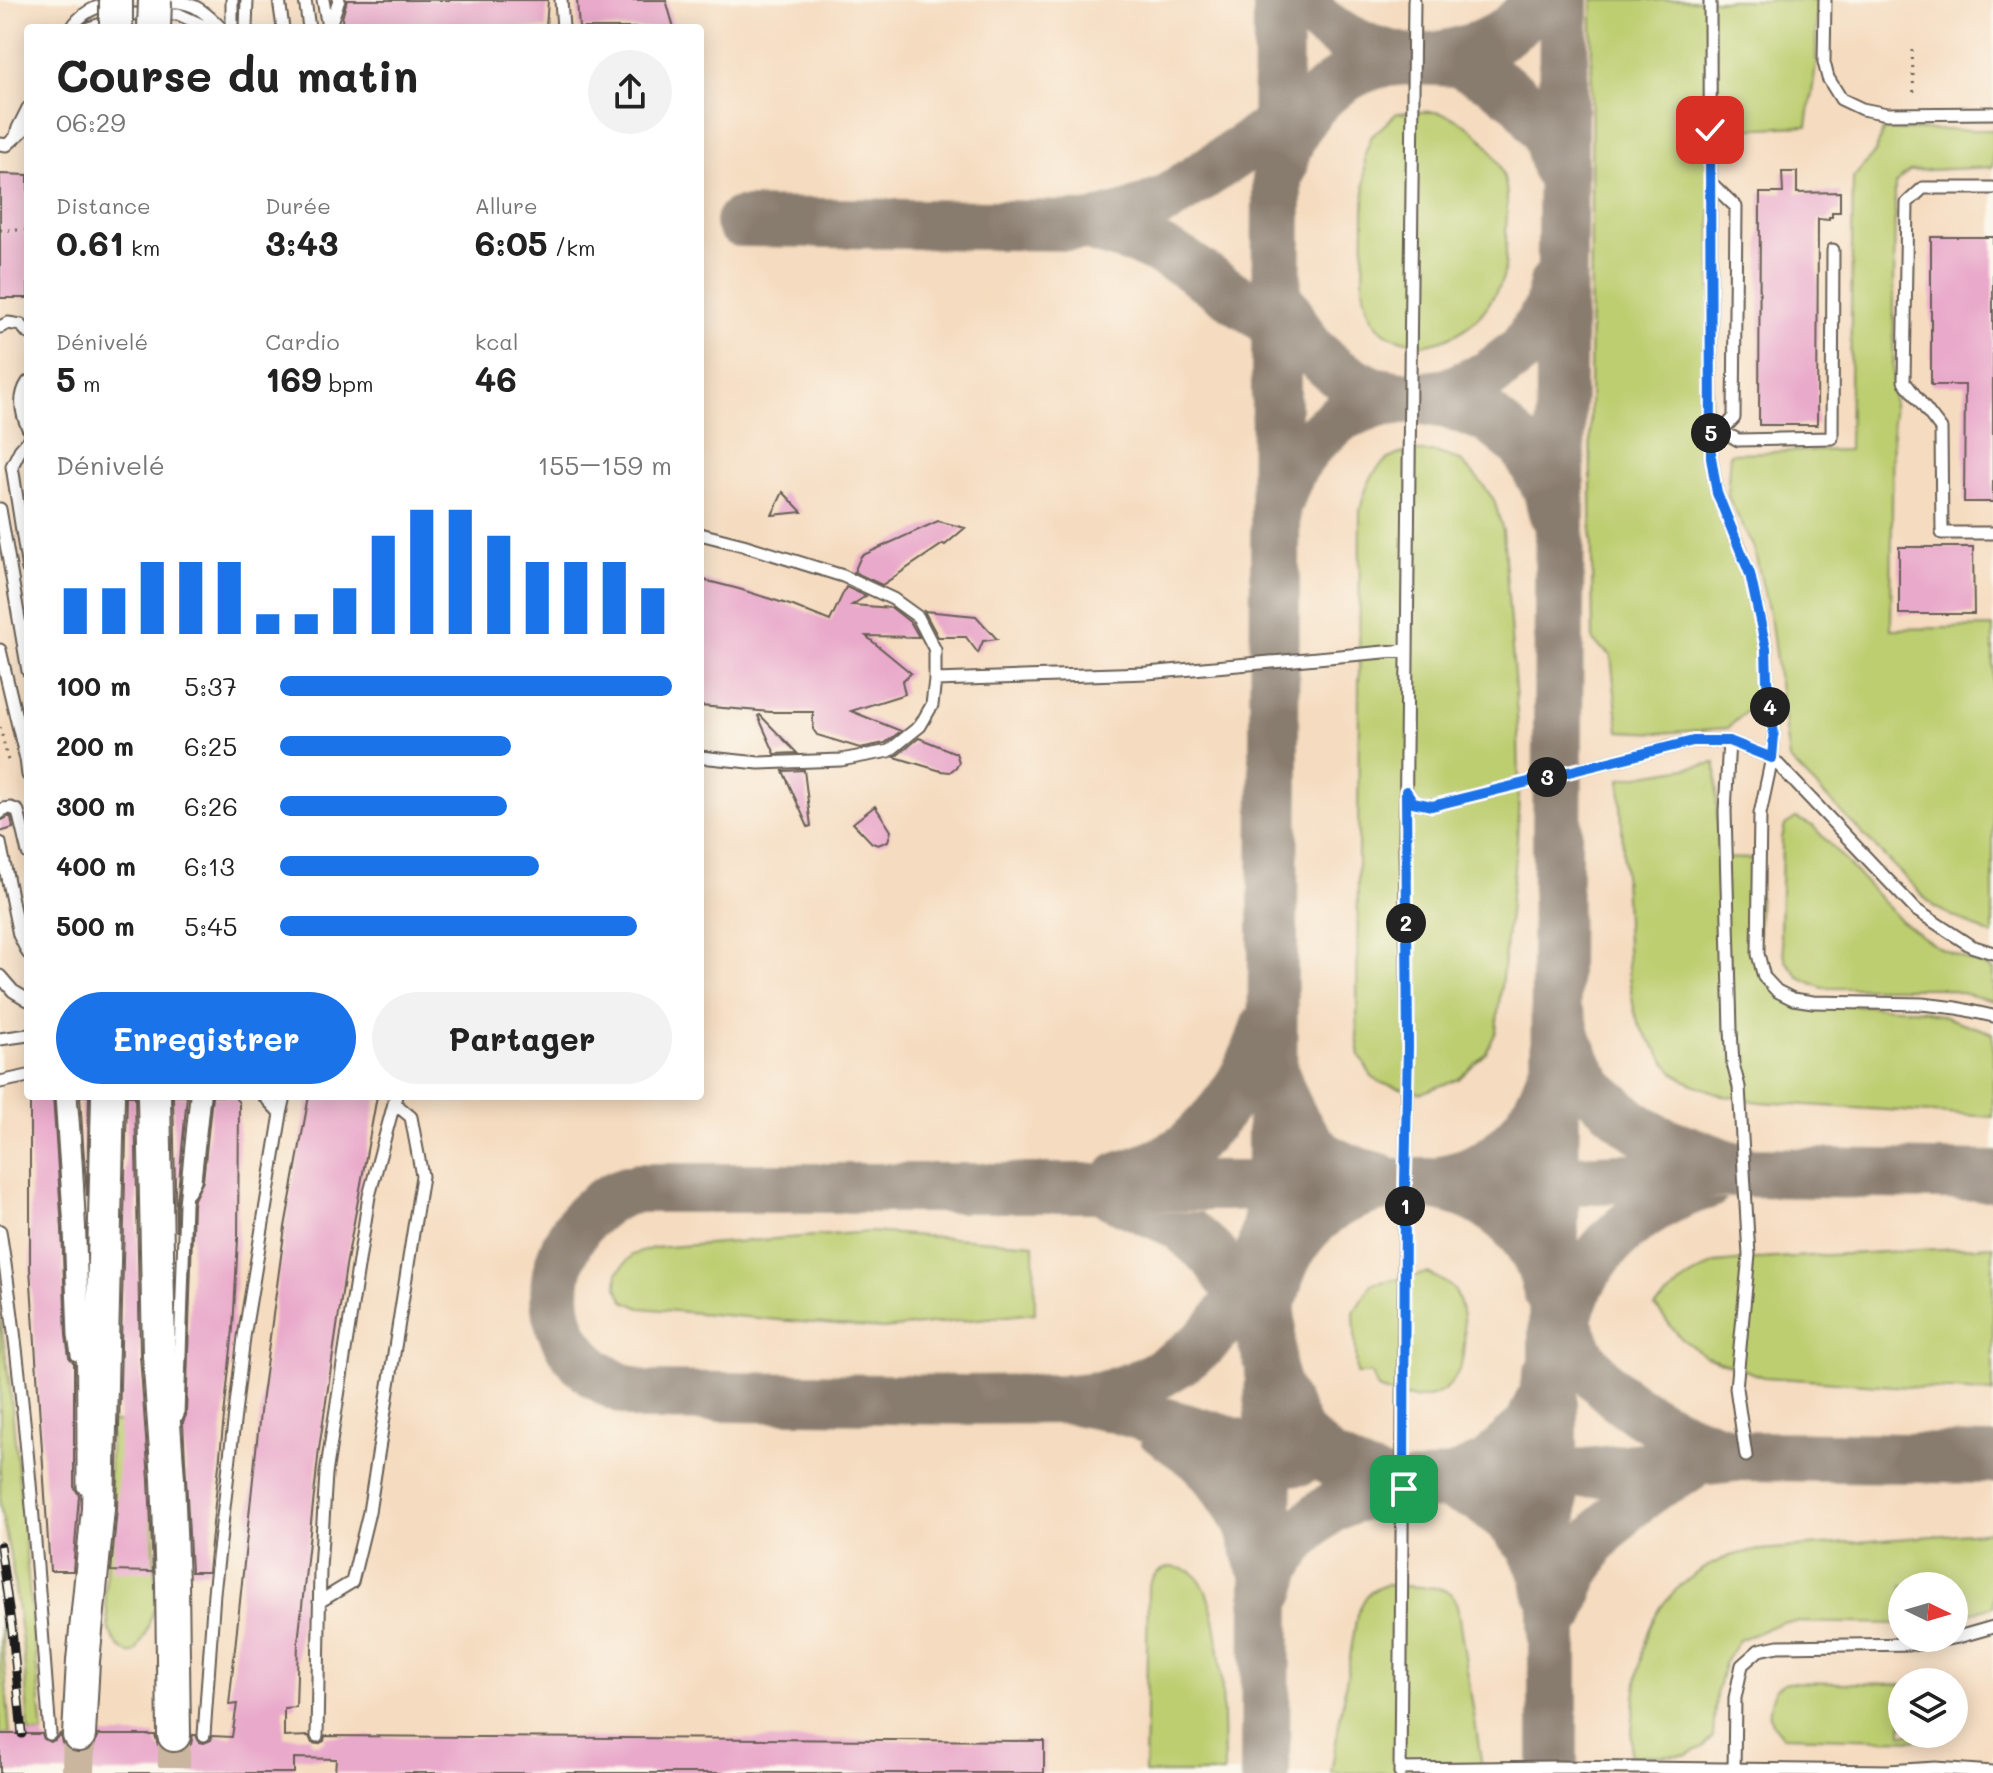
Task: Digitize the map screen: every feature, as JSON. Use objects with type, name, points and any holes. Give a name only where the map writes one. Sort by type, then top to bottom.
[{"type":"main road","points":[[116,0],[116,24]]},
{"type":"main road","points":[[154,24],[155,0]]},
{"type":"main road","points":[[64,1734],[83,1661],[98,1509],[108,1100]]},
{"type":"main road","points":[[154,1100],[159,1355],[172,1583],[189,1735]]},
{"type":"lane","points":[[74,24],[90,9],[116,0]]},
{"type":"lane","points":[[161,0],[197,6],[217,24]]},
{"type":"lane","points":[[232,0],[232,24]]},
{"type":"lane","points":[[246,24],[247,0]]},
{"type":"lane","points":[[279,0],[282,24]]},
{"type":"lane","points":[[305,0],[308,24]]},
{"type":"lane","points":[[323,0],[327,24]]},
{"type":"lane","points":[[561,0],[563,24]]},
{"type":"lane","points":[[1414,0],[1400,1771],[1889,1772],[1935,1768],[1993,1772]]},
{"type":"lane","points":[[1710,0],[1711,457],[1717,493],[1750,574],[1766,648],[1774,735],[1760,814],[1758,954],[1764,977],[1777,991],[1793,999],[1922,1004],[1993,1016]]},
{"type":"lane","points":[[1825,0],[1824,62],[1828,78],[1841,99],[1862,109],[1887,114],[1993,113]]},
{"type":"lane","points":[[329,24],[338,1]]},
{"type":"lane","points":[[101,24],[131,14],[178,14],[200,24]]},
{"type":"lane","points":[[15,139],[24,116]]},
{"type":"lane","points":[[0,144],[7,145],[24,130]]},
{"type":"lane","points":[[1710,182],[1736,207],[1734,418],[1711,442]]},
{"type":"lane","points":[[1993,188],[1923,188],[1907,203],[1904,381],[1941,429],[1942,533],[1993,533]]},
{"type":"lane","points":[[1722,431],[1738,440],[1832,438],[1833,250]]},
{"type":"lane","points":[[0,327],[8,323],[24,328]]},
{"type":"lane","points":[[24,387],[20,410],[24,419]]},
{"type":"lane","points":[[24,446],[12,466],[24,543]]},
{"type":"lane","points":[[0,509],[24,648]]},
{"type":"lane","points":[[704,535],[843,576],[893,599],[918,617],[935,650],[932,705],[920,726],[889,751],[841,760],[759,763],[704,757]]},
{"type":"lane","points":[[0,650],[24,749]]},
{"type":"lane","points":[[935,680],[1147,673],[1407,650]]},
{"type":"lane","points":[[1406,791],[1413,802],[1432,806],[1693,741],[1729,741],[1772,758],[1916,910],[1971,946],[1993,953]]},
{"type":"lane","points":[[1729,741],[1725,811],[1732,1041],[1733,1064],[1739,1087],[1748,1234],[1748,1269],[1736,1388],[1746,1456]]},
{"type":"lane","points":[[0,813],[3,809],[11,808],[18,811],[24,836]]},
{"type":"lane","points":[[0,843],[19,935],[24,945]]},
{"type":"lane","points":[[0,976],[13,991],[24,998]]},
{"type":"lane","points":[[0,1039],[24,1036]]},
{"type":"lane","points":[[0,1082],[24,1077]]},
{"type":"lane","points":[[61,1100],[74,1335],[83,1392]]},
{"type":"lane","points":[[71,1100],[81,1229],[83,1502]]},
{"type":"lane","points":[[178,1425],[185,1200],[196,1100]]},
{"type":"lane","points":[[185,1200],[195,1180],[204,1100]]},
{"type":"lane","points":[[268,1100],[281,1114]]},
{"type":"lane","points":[[189,1735],[214,1593],[244,1337],[284,1100]]},
{"type":"lane","points":[[317,1736],[319,1602],[326,1474],[369,1196],[395,1100]]},
{"type":"lane","points":[[319,1602],[352,1582],[369,1512],[422,1176],[411,1117],[396,1100]]},
{"type":"lane","points":[[0,1231],[35,1533],[64,1734]]},
{"type":"lane","points":[[172,1583],[177,1441]]},
{"type":"lane","points":[[83,1534],[83,1661]]},
{"type":"lane","points":[[1734,1771],[1735,1698],[1739,1676],[1742,1665],[1759,1650],[1778,1646],[1918,1644],[1993,1627]]},
{"type":"path","points":[[1912,50],[1914,113]]},
{"type":"path","points":[[0,230],[24,230]]},
{"type":"path","points":[[0,751],[6,749]]},
{"type":"green space","points":[[1592,0],[1816,0],[1816,66],[1807,126],[1711,130],[1711,457],[1717,493],[1750,574],[1766,648],[1754,704],[1728,728],[1660,733],[1619,731],[1611,656],[1593,641],[1590,415]]},
{"type":"green space","points":[[1435,112],[1464,124],[1491,151],[1506,187],[1506,257],[1500,285],[1475,321],[1449,338],[1427,344],[1385,333],[1370,313],[1363,286],[1365,154],[1371,137],[1397,113]]},
{"type":"green space","points":[[1883,130],[1993,130],[1993,167],[1909,171],[1895,184],[1891,629],[1993,627],[1993,936],[1934,907],[1789,759],[1771,623],[1754,548],[1727,495],[1730,453],[1849,450],[1853,178],[1876,151]]},
{"type":"green space","points":[[1435,452],[1460,460],[1479,480],[1494,500],[1503,531],[1518,728],[1519,790],[1517,841],[1496,1032],[1486,1053],[1459,1079],[1421,1093],[1384,1084],[1372,1077],[1360,1056],[1357,1037],[1360,511],[1368,486],[1382,464],[1401,453]]},
{"type":"green space","points":[[1716,763],[1718,858],[1760,859],[1758,954],[1777,991],[1813,1002],[1924,1010],[1993,1033],[1993,1117],[1760,1102],[1725,1096],[1688,1082],[1673,1072],[1639,1025],[1634,1010],[1628,970],[1620,779]]},
{"type":"green space","points":[[1796,818],[1813,826],[1901,921],[1939,948],[1993,970],[1993,1001],[1941,988],[1822,988],[1799,977],[1786,961],[1780,935],[1782,838],[1785,825]]},
{"type":"green space","points":[[870,1232],[1034,1244],[1035,1313],[883,1329],[640,1308],[624,1301],[617,1287],[618,1272],[632,1255],[653,1248]]},
{"type":"green space","points":[[1993,1246],[1993,1393],[1764,1377],[1705,1356],[1681,1338],[1655,1307],[1685,1280],[1715,1263]]},
{"type":"green space","points":[[1427,1273],[1448,1285],[1458,1298],[1464,1326],[1460,1365],[1454,1380],[1444,1390],[1432,1396],[1399,1396],[1378,1389],[1372,1374],[1357,1374],[1354,1312],[1372,1284]]},
{"type":"green space","points":[[0,1315],[10,1387],[43,1734],[29,1734],[24,1657],[0,1505]]},
{"type":"green space","points":[[111,1422],[151,1423],[156,1603],[136,1652],[129,1654],[118,1646],[109,1630],[105,1595]]},
{"type":"green space","points":[[1993,1531],[1993,1606],[1968,1614],[1968,1572],[1888,1572],[1888,1624],[1782,1622],[1739,1640],[1724,1664],[1716,1695],[1713,1737],[1703,1747],[1687,1755],[1630,1756],[1636,1685],[1643,1649],[1661,1607],[1677,1589],[1708,1566],[1730,1556],[1760,1550]]},
{"type":"green space","points":[[1170,1567],[1193,1573],[1204,1587],[1212,1609],[1220,1667],[1224,1773],[1145,1773],[1148,1587],[1156,1574]]},
{"type":"green space","points":[[1386,1585],[1439,1588],[1451,1593],[1457,1605],[1483,1773],[1331,1773],[1357,1614],[1367,1595]]},
{"type":"green space","points":[[0,1610],[10,1734],[0,1734]]},
{"type":"green space","points":[[1786,1682],[1888,1684],[1888,1739],[1783,1736],[1771,1719],[1770,1708],[1775,1689]]},
{"type":"building","points":[[347,0],[548,0],[546,24],[343,24]]},
{"type":"building","points":[[577,0],[666,0],[673,24],[579,24]]},
{"type":"building","points":[[1782,172],[1797,172],[1797,193],[1840,192],[1840,212],[1832,212],[1829,220],[1818,219],[1817,425],[1759,425],[1760,193],[1783,193]]},
{"type":"building","points":[[0,174],[24,175],[24,298],[0,298]]},
{"type":"building","points":[[1931,237],[1993,237],[1993,502],[1964,502],[1965,385],[1931,385]]},
{"type":"building","points":[[783,492],[802,512],[772,515]]},
{"type":"building","points":[[938,521],[965,528],[945,545],[882,585],[854,572],[861,556]]},
{"type":"building","points":[[1899,547],[1973,547],[1974,614],[1899,614]]},
{"type":"building","points":[[704,580],[793,606],[830,621],[846,587],[866,596],[852,605],[892,608],[911,623],[919,637],[866,636],[911,673],[902,681],[905,694],[851,711],[901,731],[885,743],[860,748],[817,735],[813,729],[813,712],[704,706]]},
{"type":"building","points":[[924,611],[976,616],[997,639],[983,641],[978,653],[966,637],[938,637]]},
{"type":"building","points":[[760,715],[797,753],[775,754]]},
{"type":"building","points":[[919,738],[956,753],[959,762],[956,767],[950,772],[941,771],[895,757]]},
{"type":"building","points":[[804,770],[811,826],[808,827],[783,771]]},
{"type":"building","points":[[875,806],[891,831],[888,841],[878,845],[872,843],[853,823]]},
{"type":"building","points":[[11,817],[13,828],[0,832],[0,821]]},
{"type":"building","points":[[32,1100],[53,1100],[66,1335],[69,1357],[74,1363],[74,1487],[79,1495],[73,1571],[50,1571],[30,1268]]},
{"type":"building","points":[[80,1100],[89,1100],[87,1196]]},
{"type":"building","points":[[127,1100],[135,1100],[140,1355],[153,1572],[111,1571],[117,1509]]},
{"type":"building","points":[[173,1100],[187,1100],[177,1203],[176,1231]]},
{"type":"building","points":[[212,1100],[237,1100],[238,1239],[233,1329],[208,1572],[191,1572],[183,1422],[186,1415],[193,1205],[203,1181]]},
{"type":"building","points":[[308,1100],[376,1100],[346,1266],[319,1449],[298,1643],[296,1707],[284,1708],[284,1737],[309,1736],[312,1743],[318,1744],[324,1741],[325,1736],[1044,1741],[1044,1773],[335,1773],[336,1759],[294,1758],[294,1773],[0,1773],[0,1734],[42,1734],[50,1742],[60,1734],[68,1750],[79,1754],[88,1752],[94,1746],[98,1735],[155,1735],[158,1745],[165,1752],[173,1754],[184,1751],[191,1744],[193,1735],[204,1743],[212,1736],[232,1737],[237,1704],[229,1705],[261,1403],[285,1227]]},
{"type":"taxiway","points":[[1265,1773],[1271,1313],[1278,0]]},
{"type":"taxiway","points":[[1303,0],[1318,20],[1341,36],[1371,50],[1413,60],[1457,62],[1492,79],[1524,102],[1547,135],[1556,168]]},
{"type":"taxiway","points":[[1282,167],[1294,132],[1304,117],[1315,102],[1344,79],[1377,64],[1449,54],[1483,44],[1513,27],[1535,0]]},
{"type":"taxiway","points":[[1553,1773],[1553,1338],[1564,0]]},
{"type":"taxiway","points":[[1089,226],[1133,214],[1166,200],[1300,110]]},
{"type":"taxiway","points":[[740,222],[1089,226],[1144,243],[1183,262],[1299,341]]},
{"type":"taxiway","points":[[1278,501],[1293,467],[1312,441],[1342,416],[1374,403],[1448,393],[1489,375],[1522,350],[1548,310],[1554,283]]},
{"type":"taxiway","points":[[1286,309],[1307,346],[1336,372],[1372,391],[1453,405],[1490,419],[1523,446],[1547,488],[1553,512]]},
{"type":"taxiway","points":[[1563,1024],[1581,1071],[1593,1090],[1631,1123],[1655,1138],[1701,1155],[1750,1172],[1993,1176]]},
{"type":"taxiway","points":[[1119,1177],[1167,1159],[1201,1133],[1240,1084],[1265,1027]]},
{"type":"taxiway","points":[[1449,1178],[1484,1165],[1514,1141],[1536,1110],[1551,1075]]},
{"type":"taxiway","points":[[1276,1077],[1292,1115],[1315,1149],[1345,1167],[1378,1177]]},
{"type":"taxiway","points":[[1270,1209],[1260,1255],[1242,1295],[1222,1323],[1205,1342],[1182,1360],[1135,1386],[1106,1395],[1070,1399],[965,1400],[643,1396],[610,1383],[583,1363],[569,1344],[559,1321],[555,1296],[557,1272],[565,1248],[577,1227],[594,1209],[615,1196],[639,1188],[1074,1188],[1424,1183],[1555,1181],[1750,1172]]},
{"type":"taxiway","points":[[1275,1292],[1290,1251],[1315,1220],[1348,1198],[1385,1186],[1424,1184],[1462,1193],[1498,1212],[1532,1249],[1549,1294]]},
{"type":"taxiway","points":[[1564,1330],[1583,1279],[1615,1237],[1658,1205],[1708,1184]]},
{"type":"taxiway","points":[[1112,1195],[1178,1224],[1214,1256],[1247,1304],[1260,1333],[1278,1392],[1300,1435],[1330,1461],[1362,1476],[1404,1489],[1453,1480],[1489,1464],[1529,1425],[1547,1377]]},
{"type":"taxiway","points":[[1562,1302],[1583,1358],[1617,1395],[1654,1421],[1696,1440],[1736,1453]]},
{"type":"taxiway","points":[[1079,1401],[1111,1407],[1299,1461]]},
{"type":"taxiway","points":[[1162,1431],[1204,1461],[1227,1490],[1247,1519],[1260,1562]]},
{"type":"taxiway","points":[[1519,1480],[1746,1456],[1993,1459]]},
{"type":"taxiway","points":[[1561,1614],[1570,1585],[1591,1545],[1625,1508],[1655,1486],[1687,1469]]},
{"type":"taxiway","points":[[1271,1592],[1278,1568],[1291,1545],[1332,1507],[1383,1489],[1442,1484],[1479,1497],[1508,1519],[1531,1546],[1545,1575],[1548,1591]]},
{"type":"tunnel","points":[[78,1773],[79,1735]]},
{"type":"tunnel","points":[[174,1735],[174,1773]]},
{"type":"railway","points":[[0,1546],[22,1734]]},
{"type":"route","points":[[1404,1489],[1408,1048],[1406,791],[1413,802],[1432,806],[1693,741],[1729,741],[1772,758],[1774,735],[1766,648],[1750,574],[1717,493],[1711,457],[1710,130]]}]
